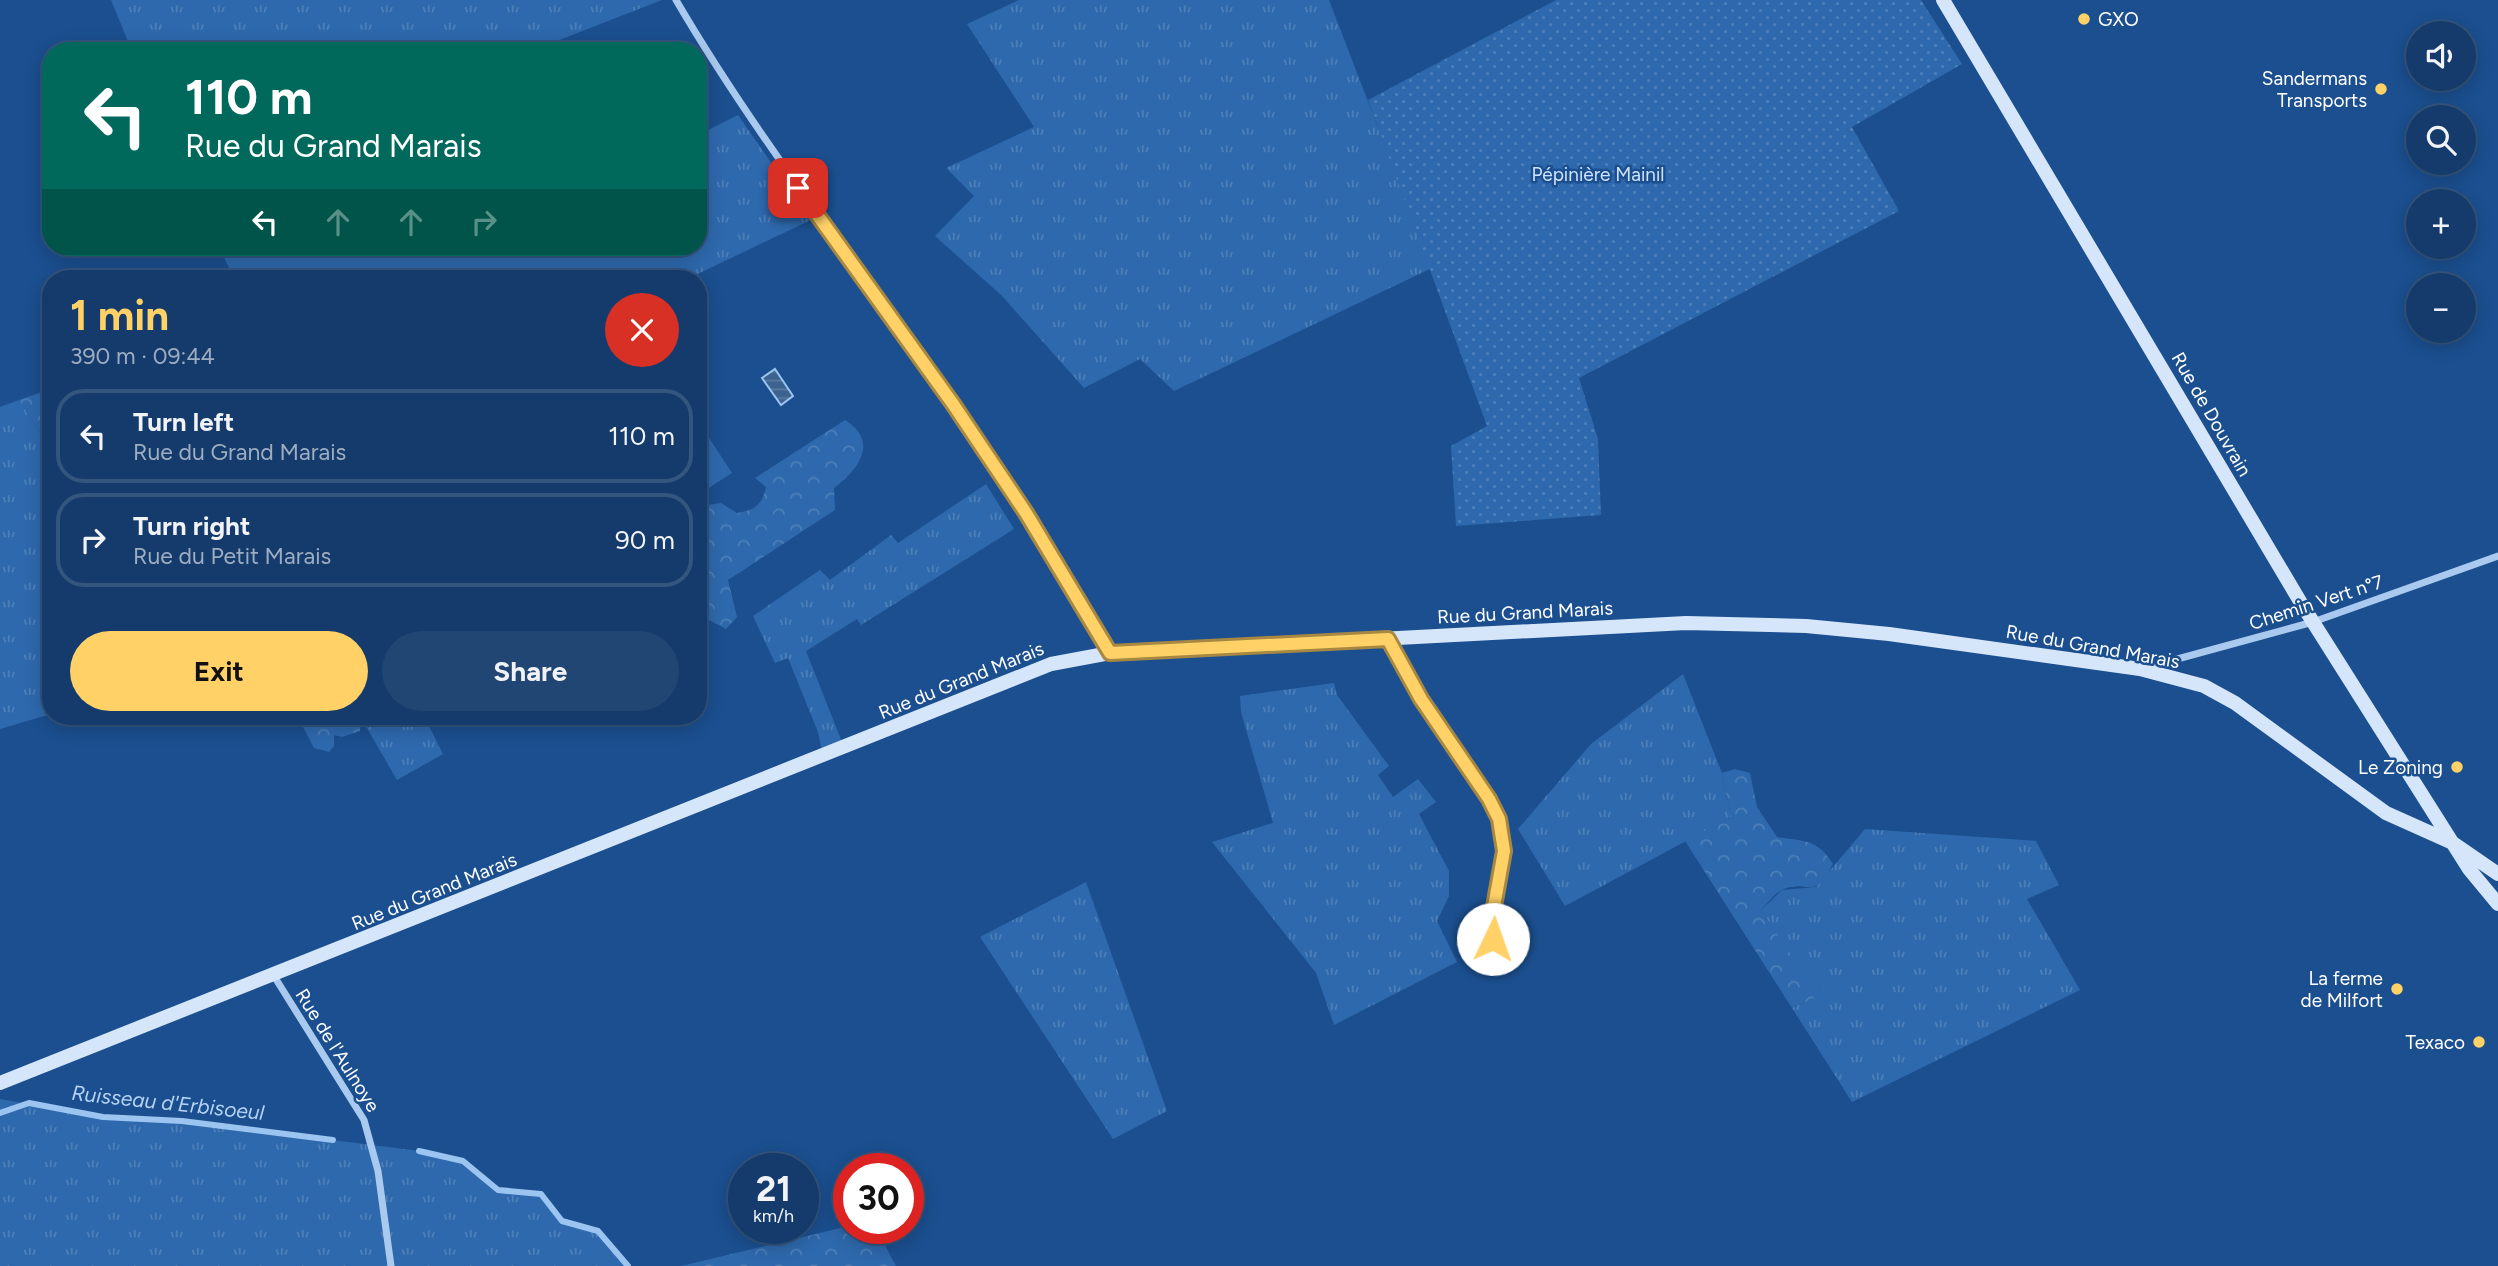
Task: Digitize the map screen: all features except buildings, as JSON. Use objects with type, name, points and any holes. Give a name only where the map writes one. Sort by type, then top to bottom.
[{"type":"street","points":[[676,0],[703,42]]},
{"type":"street","name":"Rue de Douvrain","points":[[1943,0],[2313,622],[2469,869],[2498,904]]},
{"type":"street","points":[[707,49],[784,169],[953,404],[1019,502],[1110,653]]},
{"type":"street","name":"Chemin Vert n°7","points":[[2140,669],[2313,622],[2498,556]]},
{"type":"street","name":"Rue du Grand Marais","points":[[0,1083],[1051,664],[1110,653],[1686,624],[1806,626],[1889,634],[2140,669],[2204,686],[2266,725],[2386,813],[2453,843]]},
{"type":"street","points":[[1388,639],[1421,699],[1489,799],[1499,819],[1504,851],[1490,929],[1493,939],[1501,948]]},
{"type":"street","name":"Rue de Douvrain","points":[[2453,843],[2498,874]]},
{"type":"street","name":"Rue de l'Aulnoye","points":[[274,976],[364,1120],[378,1171],[391,1266]]},
{"type":"green space","points":[[111,0],[662,0],[554,42],[128,42]]},
{"type":"green space","points":[[1019,0],[1329,0],[1432,268],[1174,391],[1140,359],[1084,388],[1001,295],[935,236],[974,196],[946,168],[1034,127],[967,24]]},
{"type":"green space","name":"Pépinière Mainil","points":[[1556,0],[1921,0],[1962,64],[1852,127],[1899,211],[1579,378],[1598,439],[1601,515],[1456,526],[1451,446],[1487,426],[1368,100]]},
{"type":"green space","points":[[738,115],[811,220],[706,270],[230,270],[223,256],[707,256],[707,130]]},
{"type":"green space","points":[[42,392],[42,435],[19,400]]},
{"type":"green space","points":[[19,400],[42,435],[42,717],[0,729],[0,407]]},
{"type":"green space","points":[[845,420],[856,428],[861,437],[862,456],[851,473],[834,488],[835,510],[728,580],[737,617],[726,629],[707,619],[707,509],[709,505],[721,503],[737,513],[753,508],[760,502],[766,487],[755,478]]},
{"type":"green space","points":[[707,435],[732,473],[707,489]]},
{"type":"green space","points":[[986,484],[1014,529],[861,625],[857,619],[806,651],[844,747],[823,756],[818,732],[788,658],[775,663],[753,616],[820,570],[830,580],[891,535],[898,543]]},
{"type":"green space","points":[[1683,674],[1722,773],[1731,817],[1565,906],[1518,829],[1591,744]]},
{"type":"green space","points":[[1334,683],[1337,695],[1389,766],[1378,775],[1393,797],[1418,779],[1436,802],[1419,814],[1449,871],[1449,896],[1437,921],[1457,962],[1334,1025],[1316,973],[1212,842],[1273,823],[1241,712],[1240,696]]},
{"type":"green space","points":[[302,725],[360,725],[360,731],[342,737],[334,735],[334,746],[329,752],[314,748]]},
{"type":"green space","points":[[365,725],[428,725],[443,754],[397,780]]},
{"type":"green space","points":[[1735,769],[1750,773],[1757,807],[1777,837],[1810,843],[1822,850],[1833,864],[1821,883],[1782,890],[1761,910],[1808,980],[1831,990],[1792,1008],[1685,841],[1731,817],[1722,773]]},
{"type":"green space","points":[[1865,829],[2036,841],[2059,885],[2027,899],[2080,990],[1852,1102],[1792,1008],[1830,990],[1808,981],[1761,910],[1782,890],[1816,887]]},
{"type":"green space","points":[[1086,882],[1167,1111],[1113,1139],[980,937]]},
{"type":"green space","points":[[0,1099],[103,1117],[182,1121],[419,1151],[463,1161],[498,1190],[541,1194],[562,1221],[598,1231],[628,1266],[0,1266]]},
{"type":"green space","points":[[833,1230],[833,1244],[884,1244],[896,1266],[681,1266],[773,1244],[819,1244],[819,1233]]},
{"type":"shaded area","points":[[775,369],[793,396],[781,405],[762,378]]},
{"type":"waterway","name":"Ruisseau d'Erbisoeul","points":[[0,1113],[29,1103],[103,1117],[182,1121],[333,1140]]},
{"type":"waterway","name":"Ruisseau d'Erbisoeul","points":[[419,1151],[463,1161],[498,1190],[541,1194],[562,1221],[598,1231],[628,1266]]},
{"type":"place","name":"GXO","points":[[2084,19]]},
{"type":"place","name":"Sandermans Transports","points":[[2381,89]]},
{"type":"place","name":"Le Zoning","points":[[2457,767]]},
{"type":"place","name":"La ferme de Milfort","points":[[2397,989]]},
{"type":"place","name":"Texaco","points":[[2479,1042]]},
{"type":"route","points":[[798,188],[953,404],[1026,513],[1110,653],[1388,639],[1421,699],[1489,799],[1499,819],[1504,851],[1490,929],[1493,939]]}]
